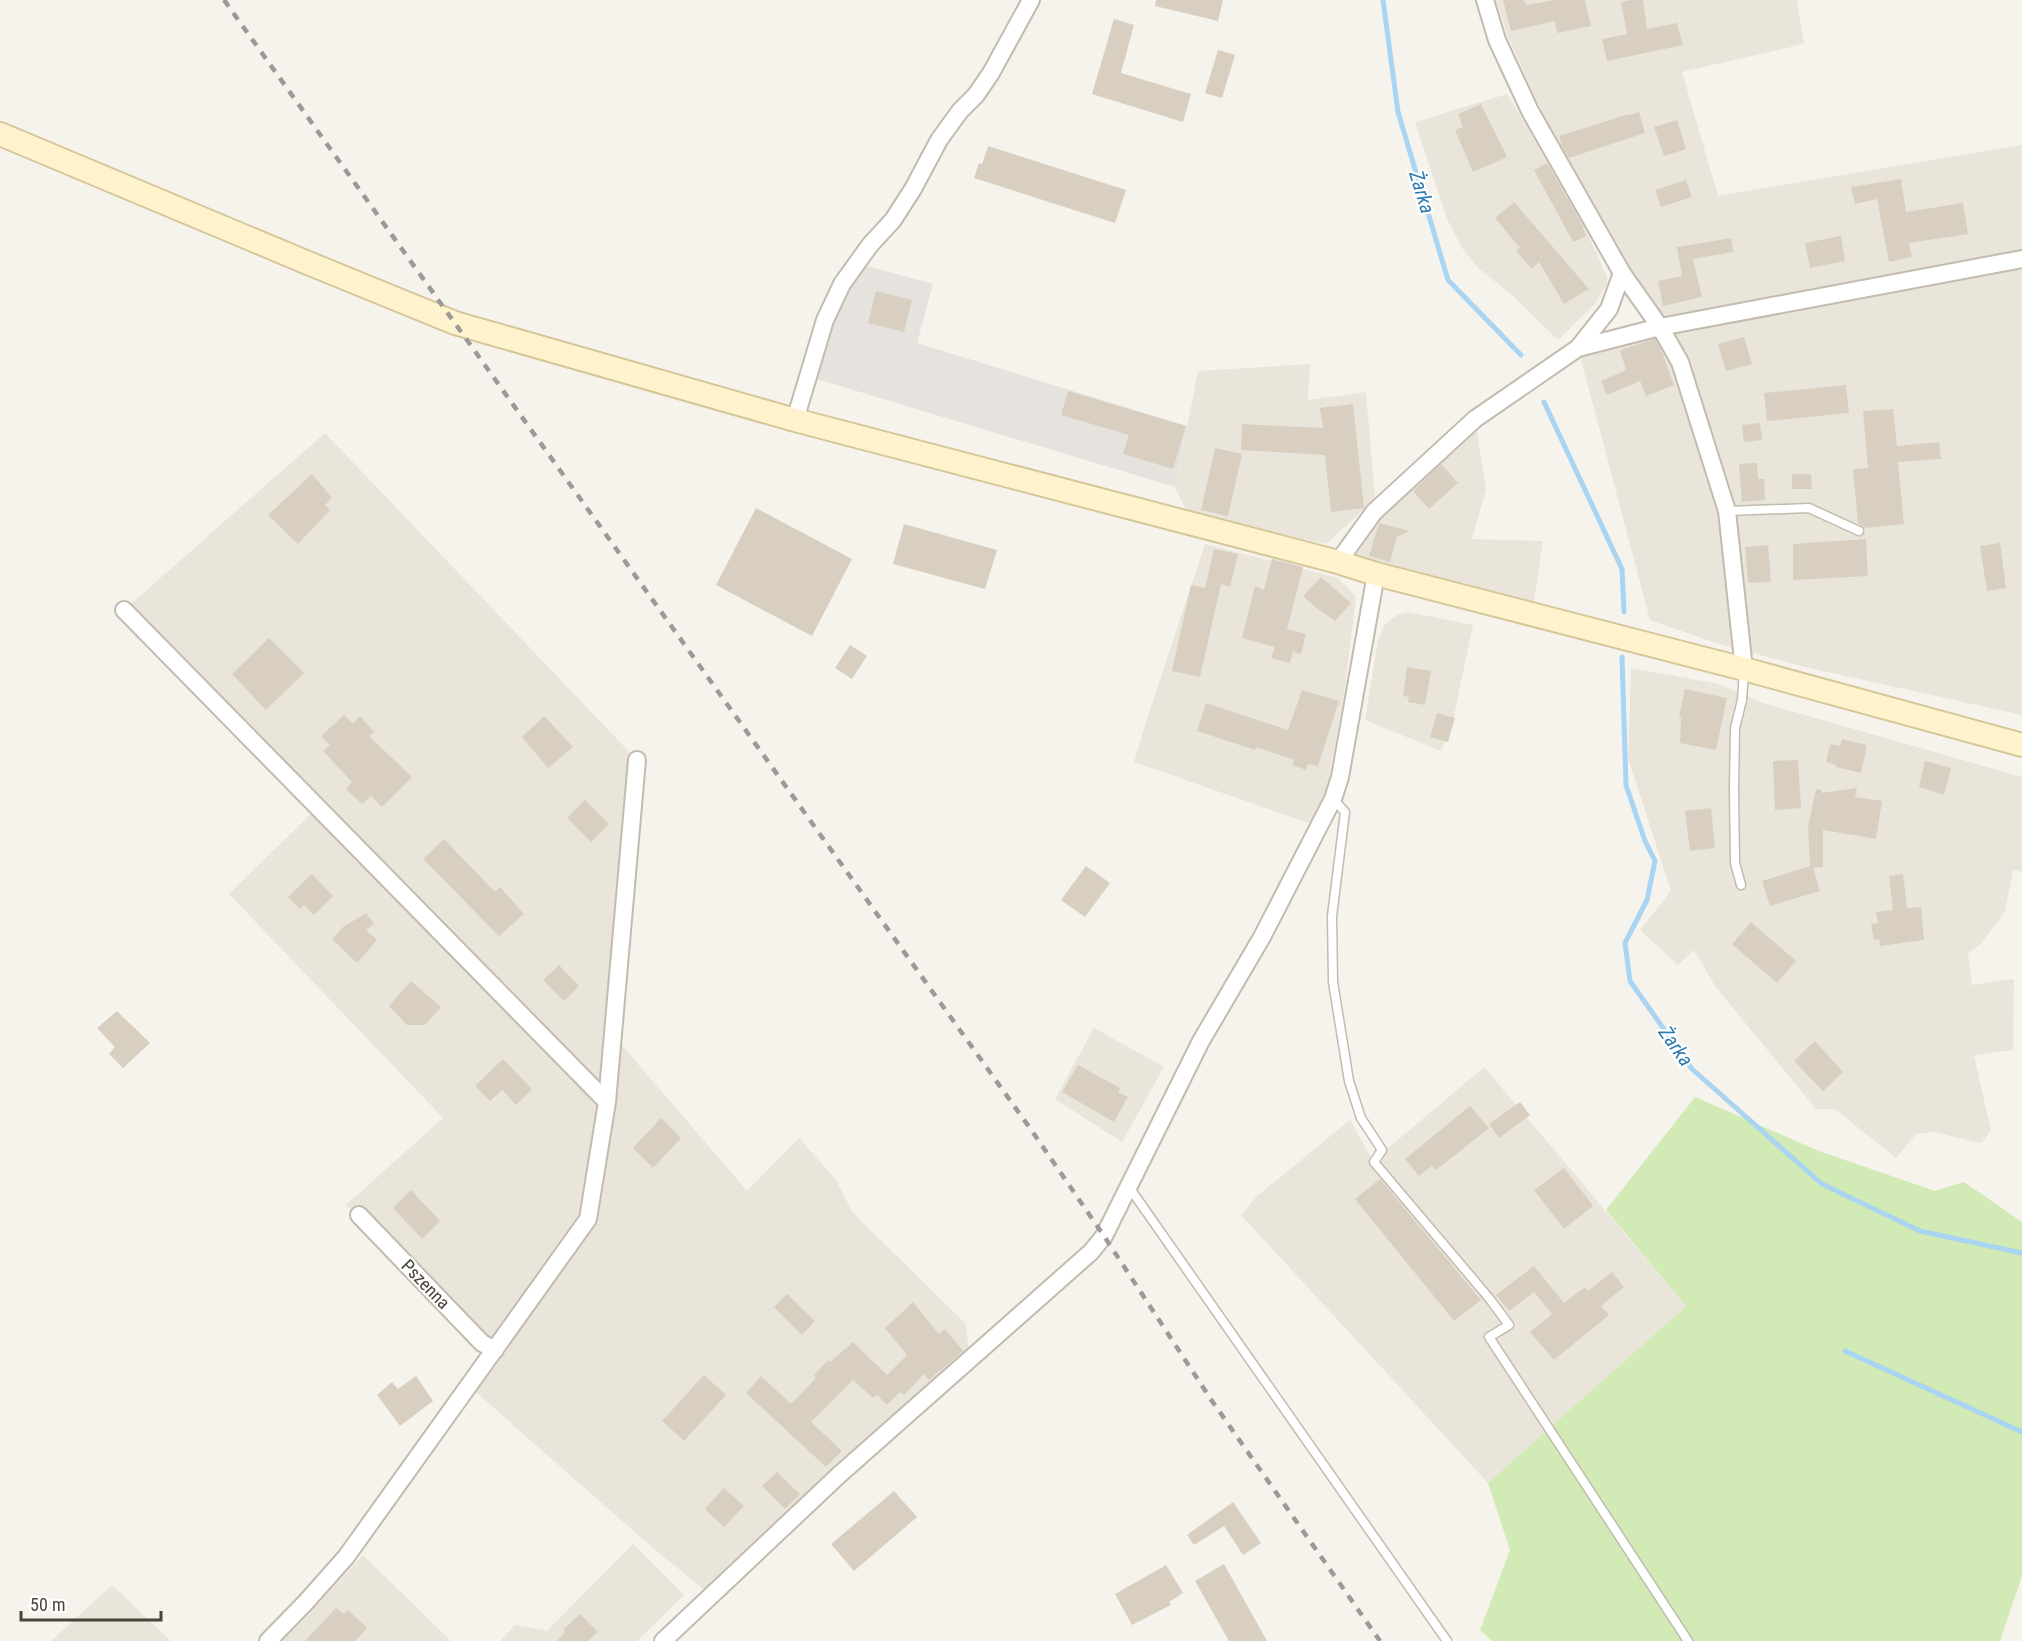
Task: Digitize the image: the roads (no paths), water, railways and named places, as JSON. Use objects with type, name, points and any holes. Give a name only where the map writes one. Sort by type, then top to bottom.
[{"type":"main road","points":[[0,134],[455,323],[795,420],[1744,669],[2022,746]]},
{"type":"street","points":[[795,420],[825,320],[842,284],[908,197],[939,140],[992,73],[1030,0]]},
{"type":"street","points":[[1485,0],[1497,40],[1530,111],[1622,273],[1660,327],[1680,362],[1727,511],[1744,669]]},
{"type":"street","points":[[1578,348],[1660,327],[2022,260]]},
{"type":"street","points":[[1338,562],[1374,512],[1474,419],[1578,348],[1609,309],[1622,273]]},
{"type":"street","points":[[663,1641],[838,1475],[1091,1252],[1104,1236],[1201,1041],[1262,937],[1333,799],[1340,777],[1376,574]]},
{"type":"street","points":[[124,610],[607,1102]]},
{"type":"street","points":[[268,1641],[346,1557],[588,1219],[607,1102],[637,760]]},
{"type":"street","name":"Pszenna","points":[[359,1215],[482,1343],[495,1350]]},
{"type":"lane","points":[[1727,511],[1809,508],[1859,531]]},
{"type":"lane","points":[[1741,885],[1735,863],[1734,790],[1736,728],[1742,700],[1744,669]]},
{"type":"lane","points":[[1333,799],[1345,812],[1332,916],[1333,982],[1348,1081],[1361,1118],[1382,1150],[1374,1162],[1489,1298],[1509,1325],[1489,1337],[1688,1641]]},
{"type":"lane","points":[[1128,1186],[1447,1641]]},
{"type":"waterway","name":"Żarka","points":[[1383,0],[1398,112],[1448,280],[1521,355]]},
{"type":"waterway","name":"Żarka","points":[[1544,402],[1622,569],[1624,612]]},
{"type":"waterway","name":"Żarka","points":[[1622,657],[1626,785],[1645,841],[1655,861],[1647,900],[1625,943],[1630,981],[1692,1069],[1822,1184],[1920,1231],[2022,1253]]},
{"type":"waterway","points":[[1845,1351],[2022,1432]]},
{"type":"railway","points":[[224,0],[1032,1131],[1212,1401],[1380,1641]]}]
